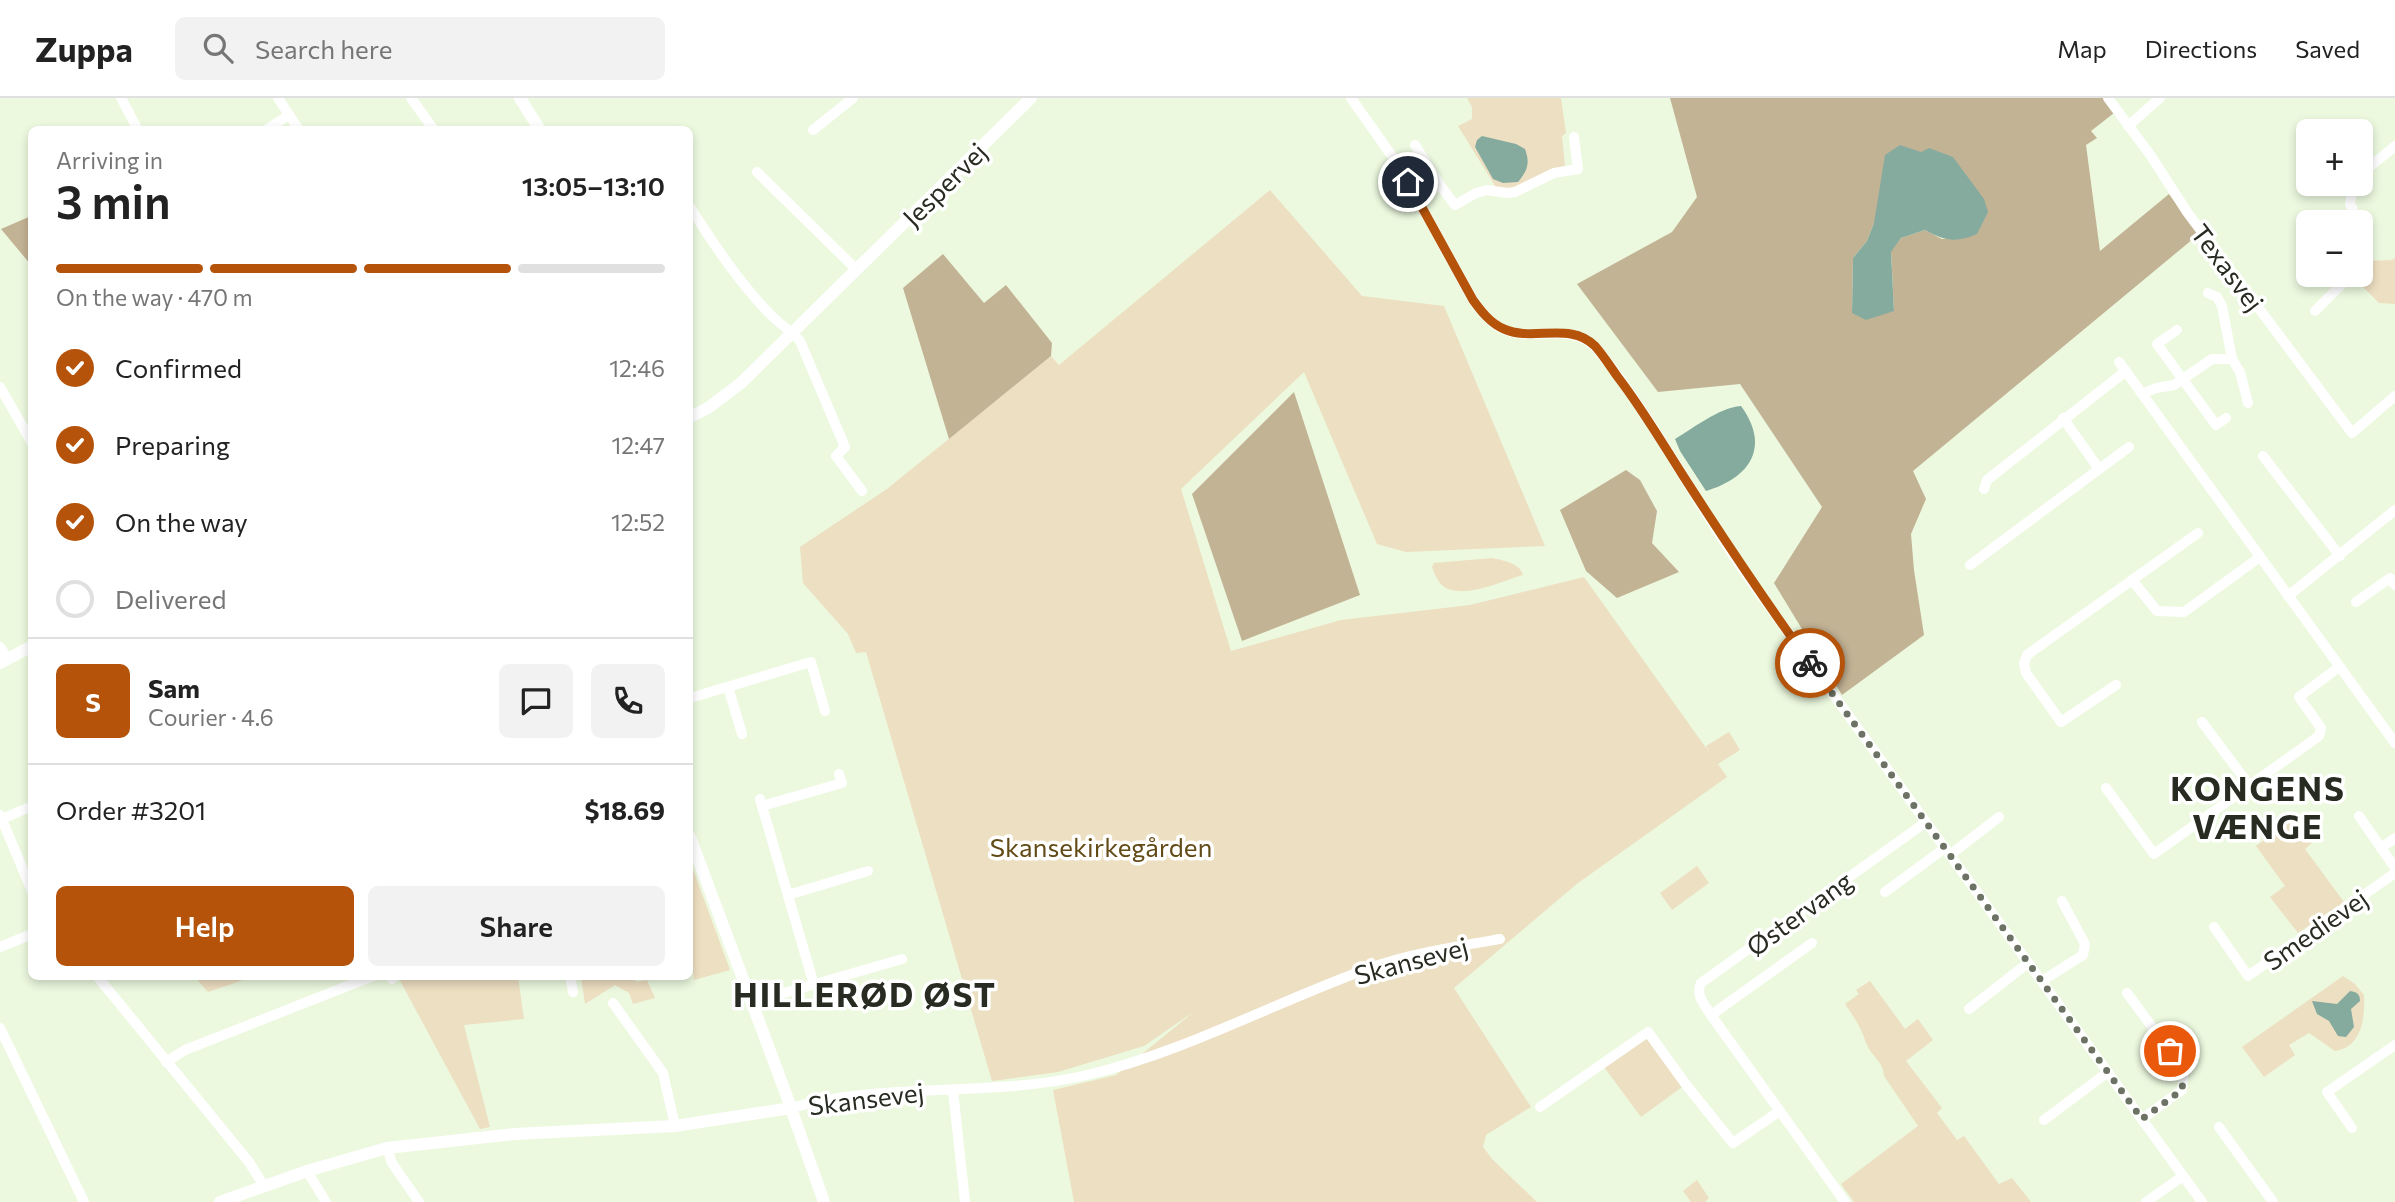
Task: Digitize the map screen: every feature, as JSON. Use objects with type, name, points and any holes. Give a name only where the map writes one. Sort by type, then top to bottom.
[{"type":"street","points":[[121,98],[136,126]]},
{"type":"street","points":[[278,98],[296,126]]},
{"type":"street","points":[[411,98],[431,126]]},
{"type":"street","points":[[520,98],[538,126]]},
{"type":"street","points":[[813,130],[853,98]]},
{"type":"street","name":"Jespervej","points":[[693,416],[708,408],[741,383],[1031,98]]},
{"type":"street","points":[[1351,98],[1378,133],[1473,300],[1486,317],[1503,329],[1525,334],[1576,335],[1585,338],[1595,347],[1634,398],[1751,582],[2202,1202]]},
{"type":"street","name":"Texasvej","points":[[2108,98],[2151,156],[2187,212],[2352,433],[2395,396]]},
{"type":"street","points":[[2128,126],[2160,98]]},
{"type":"street","points":[[272,126],[289,115]]},
{"type":"street","points":[[1415,145],[1455,205],[1476,193],[1487,190],[1515,192],[1553,173],[1578,169],[1574,138]]},
{"type":"street","points":[[2373,164],[2395,146]]},
{"type":"street","points":[[757,172],[857,270]]},
{"type":"street","points":[[1417,199],[1440,185]]},
{"type":"street","points":[[693,211],[752,294],[782,327],[800,341],[845,447],[836,456],[862,491]]},
{"type":"street","points":[[2315,311],[2339,287]]},
{"type":"street","points":[[2208,293],[2217,297],[2222,306],[2232,359],[2240,372],[2248,403]]},
{"type":"street","points":[[2177,330],[2157,344],[2216,425],[2226,418]]},
{"type":"street","points":[[2142,394],[2183,380],[2212,359],[2232,359]]},
{"type":"street","points":[[1984,489],[1987,480],[2123,367],[2339,667],[2390,727],[2395,743]]},
{"type":"street","points":[[0,387],[28,436]]},
{"type":"street","points":[[2063,418],[2099,469]]},
{"type":"street","points":[[1970,565],[2129,447]]},
{"type":"street","points":[[2263,456],[2340,556]]},
{"type":"street","points":[[2288,596],[2395,510]]},
{"type":"street","points":[[2116,685],[2061,722],[2026,673],[2024,664],[2027,655],[2198,533]]},
{"type":"street","points":[[2132,580],[2157,611],[2184,612],[2260,557]]},
{"type":"street","points":[[2356,602],[2390,578],[2395,585]]},
{"type":"street","points":[[0,646],[4,661],[28,648]]},
{"type":"street","points":[[693,697],[811,663],[825,711]]},
{"type":"street","points":[[2106,788],[2154,854],[2319,736],[2321,728],[2299,697],[2339,667]]},
{"type":"street","points":[[728,687],[742,734]]},
{"type":"street","points":[[2202,722],[2249,785]]},
{"type":"street","points":[[814,985],[761,803],[842,783],[839,774]]},
{"type":"street","points":[[28,807],[1,817],[28,881]]},
{"type":"street","name":"Smedievej","points":[[2214,927],[2248,976],[2395,870],[2359,816]]},
{"type":"street","points":[[1885,892],[1999,817]]},
{"type":"street","name":"Østervang","points":[[1845,1202],[1712,1015],[1698,989],[1701,983],[1926,822]]},
{"type":"street","points":[[2381,848],[2395,838]]},
{"type":"street","points":[[693,845],[824,1202]]},
{"type":"street","points":[[788,895],[868,872]]},
{"type":"street","points":[[2042,981],[2083,955],[2085,944],[2062,901]]},
{"type":"street","points":[[0,947],[28,936]]},
{"type":"street","name":"Skansevej","points":[[220,1202],[307,1171],[387,1148],[514,1134],[675,1126],[865,1094],[1053,1082],[1127,1064],[1373,967],[1435,950],[1500,939]]},
{"type":"street","name":"Østervang","points":[[1712,1015],[1812,943]]},
{"type":"street","points":[[752,1002],[902,959]]},
{"type":"street","points":[[1969,1009],[2028,963]]},
{"type":"street","points":[[100,980],[249,1162],[264,1186]]},
{"type":"street","points":[[166,1062],[186,1050],[363,980]]},
{"type":"street","points":[[571,980],[573,992]]},
{"type":"street","points":[[2127,993],[2184,1070],[2182,1090],[2142,1119]]},
{"type":"street","points":[[613,1003],[663,1073],[675,1126]]},
{"type":"street","points":[[0,1028],[84,1202]]},
{"type":"street","points":[[1540,1107],[1648,1032],[1733,1143],[1780,1111]]},
{"type":"street","points":[[2352,1128],[2328,1093],[2395,1045]]},
{"type":"street","points":[[2044,1120],[2108,1072]]},
{"type":"street","points":[[953,1090],[965,1202]]},
{"type":"street","points":[[2219,1127],[2273,1202]]},
{"type":"street","points":[[387,1148],[393,1163],[419,1202]]},
{"type":"street","points":[[307,1171],[326,1202]]},
{"type":"street","points":[[2147,1202],[2183,1176]]},
{"type":"green space","points":[[1467,98],[1561,98],[1566,133],[1562,136],[1565,167],[1513,189],[1497,189],[1458,126],[1472,119],[1472,107]]},
{"type":"green space","name":"Skansekirkegården","points":[[1270,190],[1362,296],[1444,306],[1545,546],[1406,552],[1377,544],[1304,372],[1181,489],[1231,651],[1341,620],[1470,605],[1584,577],[1709,752],[1706,746],[1729,732],[1740,750],[1718,764],[1727,777],[1578,883],[1454,988],[1531,1107],[1486,1135],[1483,1147],[1537,1202],[1074,1202],[1053,1090],[1116,1075],[1195,1011],[1144,1046],[1058,1072],[992,1081],[866,652],[856,653],[848,634],[803,583],[800,547],[887,489],[1051,356],[1059,365]]},
{"type":"green space","points":[[2395,258],[2395,304],[2379,303],[2363,287],[2373,287],[2373,261]]},
{"type":"green space","points":[[1492,558],[1515,565],[1523,575],[1476,590],[1457,591],[1442,585],[1432,567],[1434,563]]},
{"type":"green space","points":[[2294,819],[2312,843],[2305,849],[2344,902],[2298,933],[2270,897],[2285,886],[2256,846]]},
{"type":"green space","points":[[1697,866],[1709,883],[1672,910],[1660,893]]},
{"type":"green space","points":[[693,869],[730,970],[694,980],[693,972]]},
{"type":"green space","points":[[2343,976],[2355,984],[2364,995],[2364,1013],[2356,1038],[2351,1044],[2335,1051],[2309,1033],[2289,1045],[2295,1055],[2264,1077],[2242,1047]]},
{"type":"green space","points":[[198,980],[243,980],[208,992]]},
{"type":"green space","points":[[400,980],[518,980],[524,1019],[464,1025],[490,1127],[480,1129]]},
{"type":"green space","points":[[581,980],[647,980],[655,998],[633,1004],[629,993],[615,985],[585,1004]]},
{"type":"green space","points":[[1870,981],[1905,1029],[1918,1019],[1933,1040],[1906,1061],[1942,1108],[1937,1113],[1957,1140],[1964,1136],[1999,1184],[2012,1178],[2031,1202],[1854,1202],[1841,1184],[1918,1126],[1884,1076],[1882,1067],[1868,1048],[1860,1028],[1845,1004],[1859,994],[1856,990]]},
{"type":"green space","points":[[1645,1036],[1682,1087],[1641,1117],[1604,1067]]},
{"type":"green space","points":[[1697,1180],[1709,1198],[1705,1202],[1691,1202],[1683,1191]]},
{"type":"shaded area","points":[[1670,98],[2104,98],[2114,113],[2091,131],[2097,138],[2086,145],[2100,251],[2169,194],[2199,234],[1913,471],[1926,499],[1911,534],[1924,635],[1842,695],[1774,583],[1822,507],[1740,384],[1658,392],[1577,284],[1672,232],[1697,197]],"holes":[[[1874,223],[1977,234],[1942,239],[1925,230],[1901,238],[1891,251],[1894,311],[1852,313],[1853,258],[1867,241]]]},
{"type":"shaded area","points":[[28,217],[28,261],[1,229]]},
{"type":"shaded area","points":[[943,254],[984,303],[1006,285],[1052,343],[1051,356],[949,439],[903,288]]},
{"type":"shaded area","points":[[1294,392],[1360,595],[1242,641],[1192,494]]},
{"type":"shaded area","points":[[1626,470],[1640,480],[1657,511],[1652,543],[1679,572],[1617,598],[1586,571],[1560,510]]},
{"type":"water","points":[[1482,136],[1516,144],[1525,149],[1527,166],[1518,182],[1503,183],[1493,179],[1475,147]]},
{"type":"water","points":[[1900,145],[1921,152],[1929,148],[1953,157],[1984,199],[1988,212],[1977,234],[1970,237],[1957,240],[1939,237],[1925,230],[1901,238],[1891,252],[1894,311],[1866,320],[1852,313],[1853,258],[1867,241],[1874,223],[1885,155]]},
{"type":"water","points":[[1741,406],[1754,435],[1755,447],[1751,459],[1734,478],[1706,491],[1675,439],[1715,414]]},
{"type":"water","points":[[2350,991],[2358,994],[2360,999],[2351,1009],[2354,1027],[2346,1037],[2338,1036],[2329,1021],[2317,1014],[2312,1001],[2337,1004]]},
{"type":"way so far","points":[[1810,663],[2142,1119],[2182,1090],[2184,1070],[2170,1051]]},
{"type":"district","name":"KONGENS VÆNGE","points":[[2258,806]]},
{"type":"district","name":"HILLERØD ØST","points":[[865,993]]},
{"type":"route","points":[[1408,182],[1473,300],[1486,317],[1503,329],[1525,334],[1566,333],[1585,338],[1595,347],[1634,398],[1751,582],[1810,663]]}]
